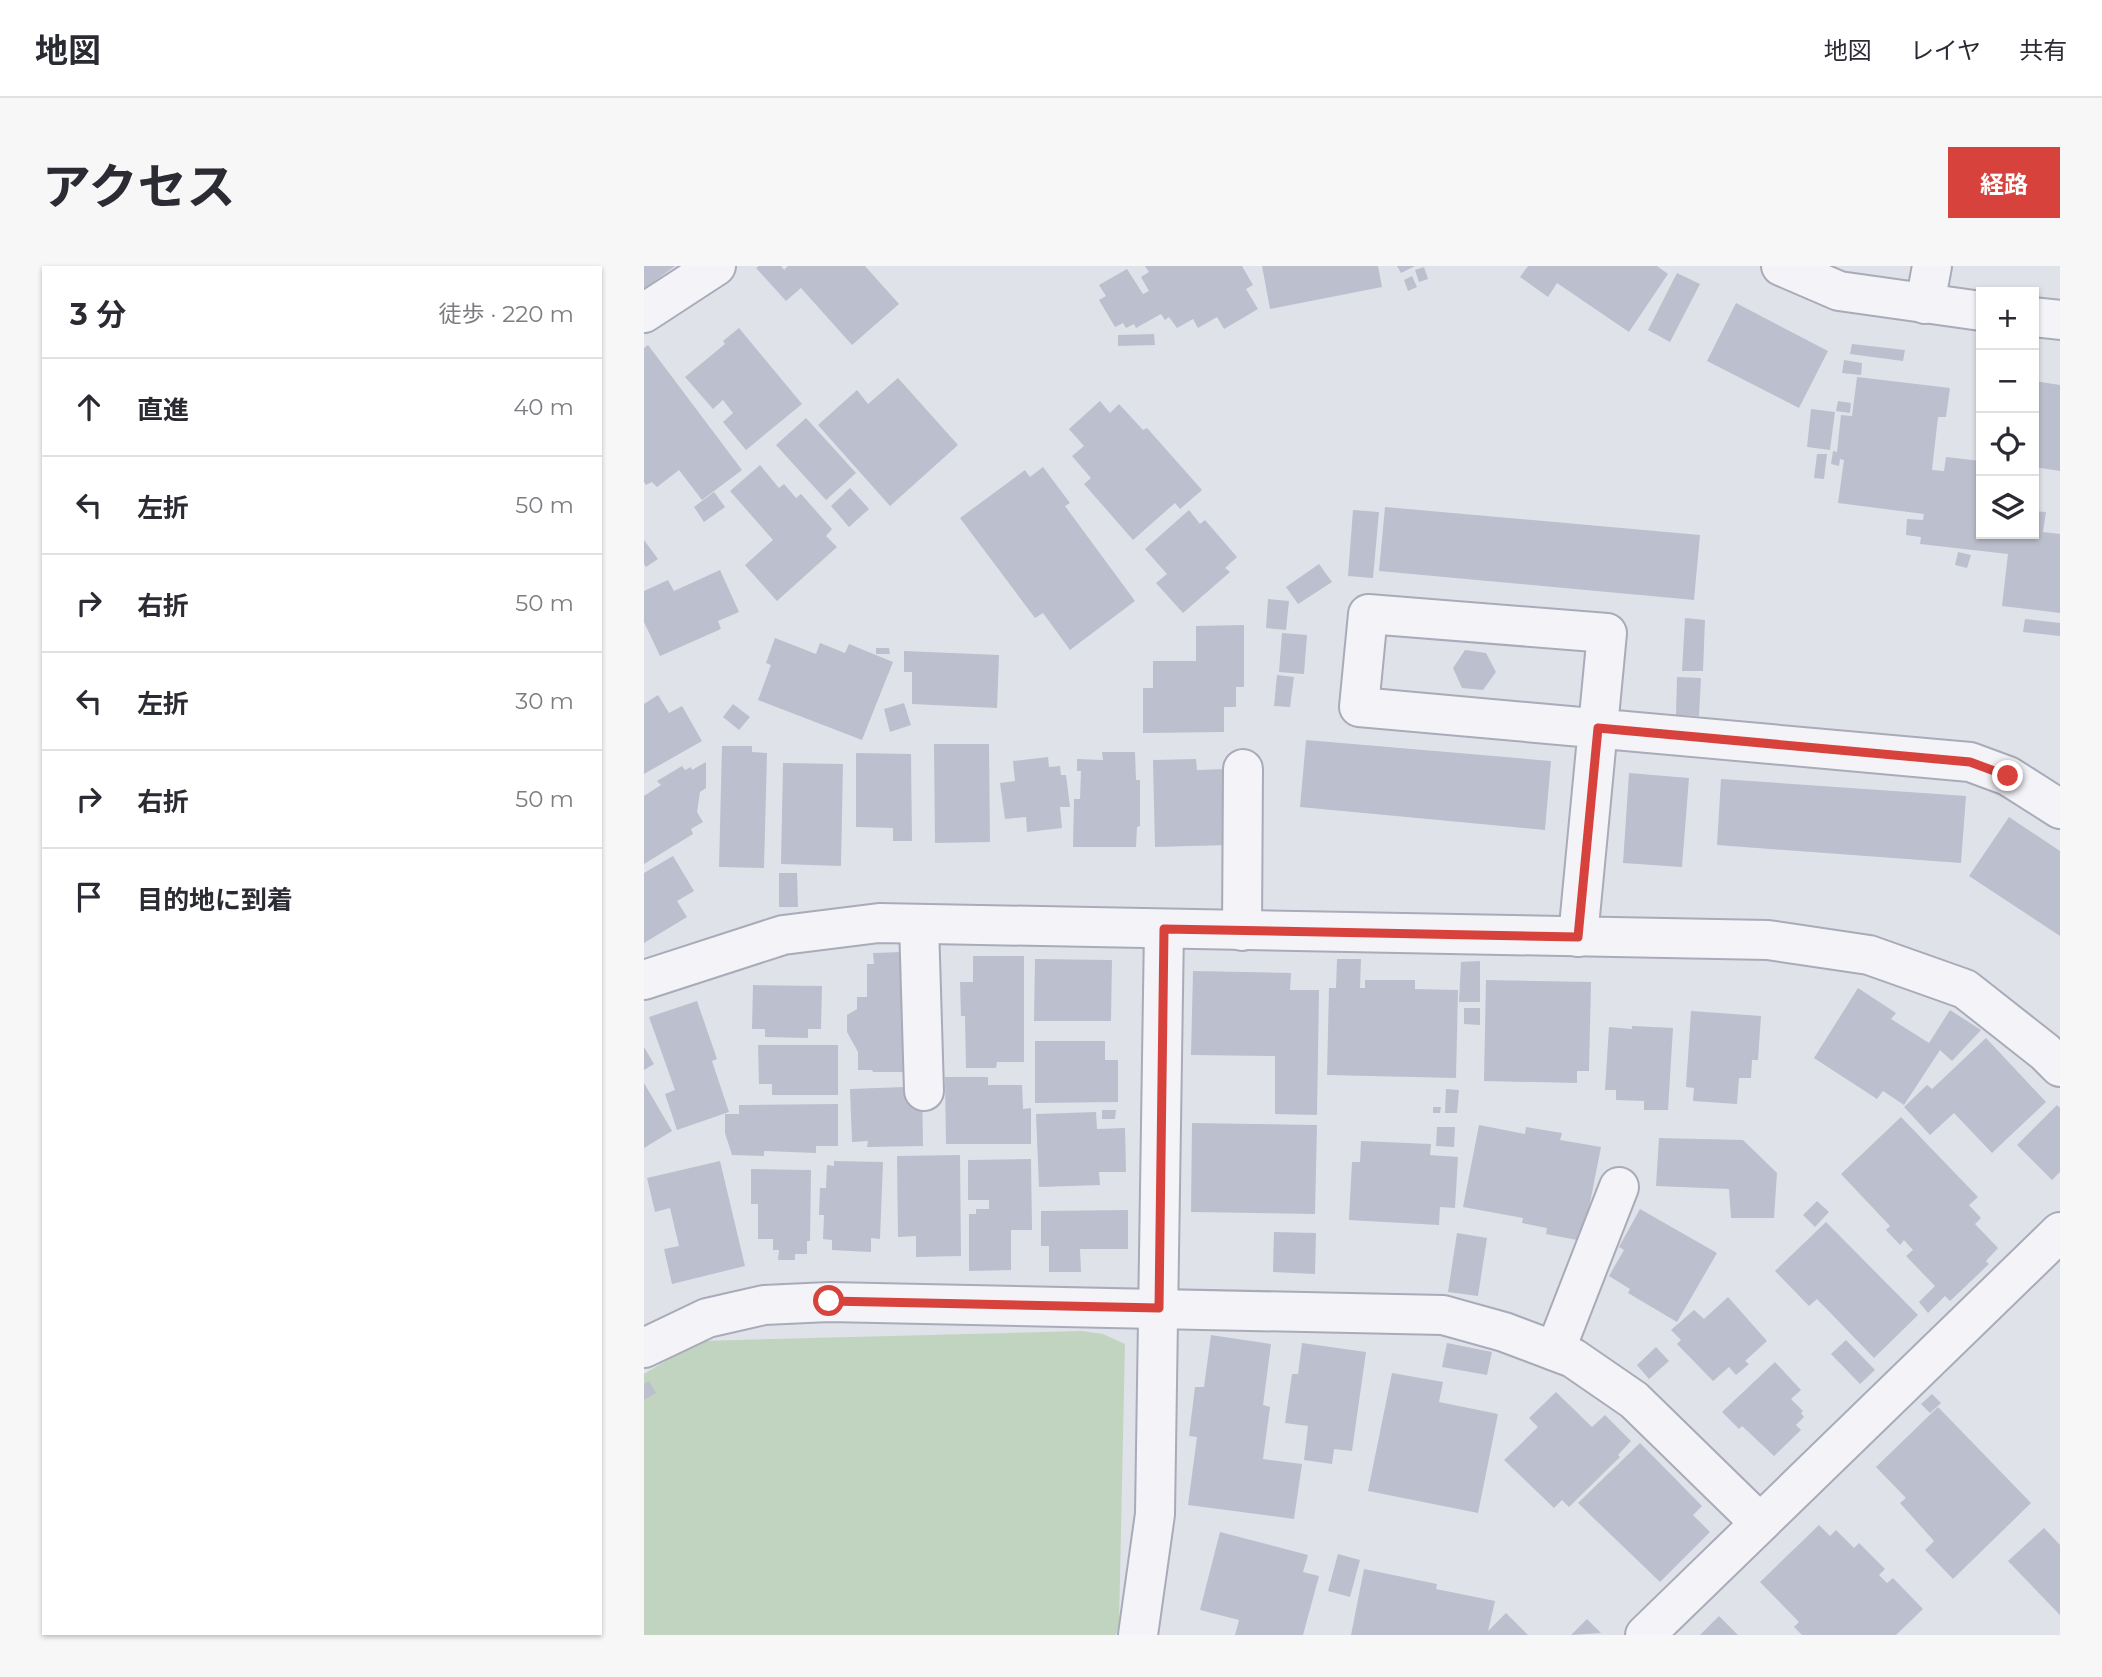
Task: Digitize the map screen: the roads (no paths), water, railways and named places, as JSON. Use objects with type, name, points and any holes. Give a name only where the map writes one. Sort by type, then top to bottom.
[{"type":"street","points":[[644,313],[716,266]]},
{"type":"street","points":[[1781,266],[1839,291],[1976,310]]},
{"type":"street","points":[[1925,304],[1932,266]]},
{"type":"street","points":[[2039,318],[2060,320]]},
{"type":"street","points":[[1578,937],[1598,728],[1606,633],[1368,614],[1359,707],[1598,728],[1970,762],[2008,776],[2060,809]]},
{"type":"street","points":[[1242,930],[1243,769]]},
{"type":"street","points":[[644,980],[783,935],[879,923],[1768,940],[1869,955],[1965,989],[2060,1067]]},
{"type":"street","points":[[919,924],[924,1091]]},
{"type":"street","points":[[1138,1635],[1156,1514],[1164,929]]},
{"type":"street","points":[[1555,1351],[1619,1187]]},
{"type":"street","points":[[1645,1635],[2060,1232]]},
{"type":"street","points":[[644,1348],[707,1318],[764,1306],[829,1301],[1443,1315],[1504,1332],[1573,1358],[1634,1400],[1760,1523]]}]
